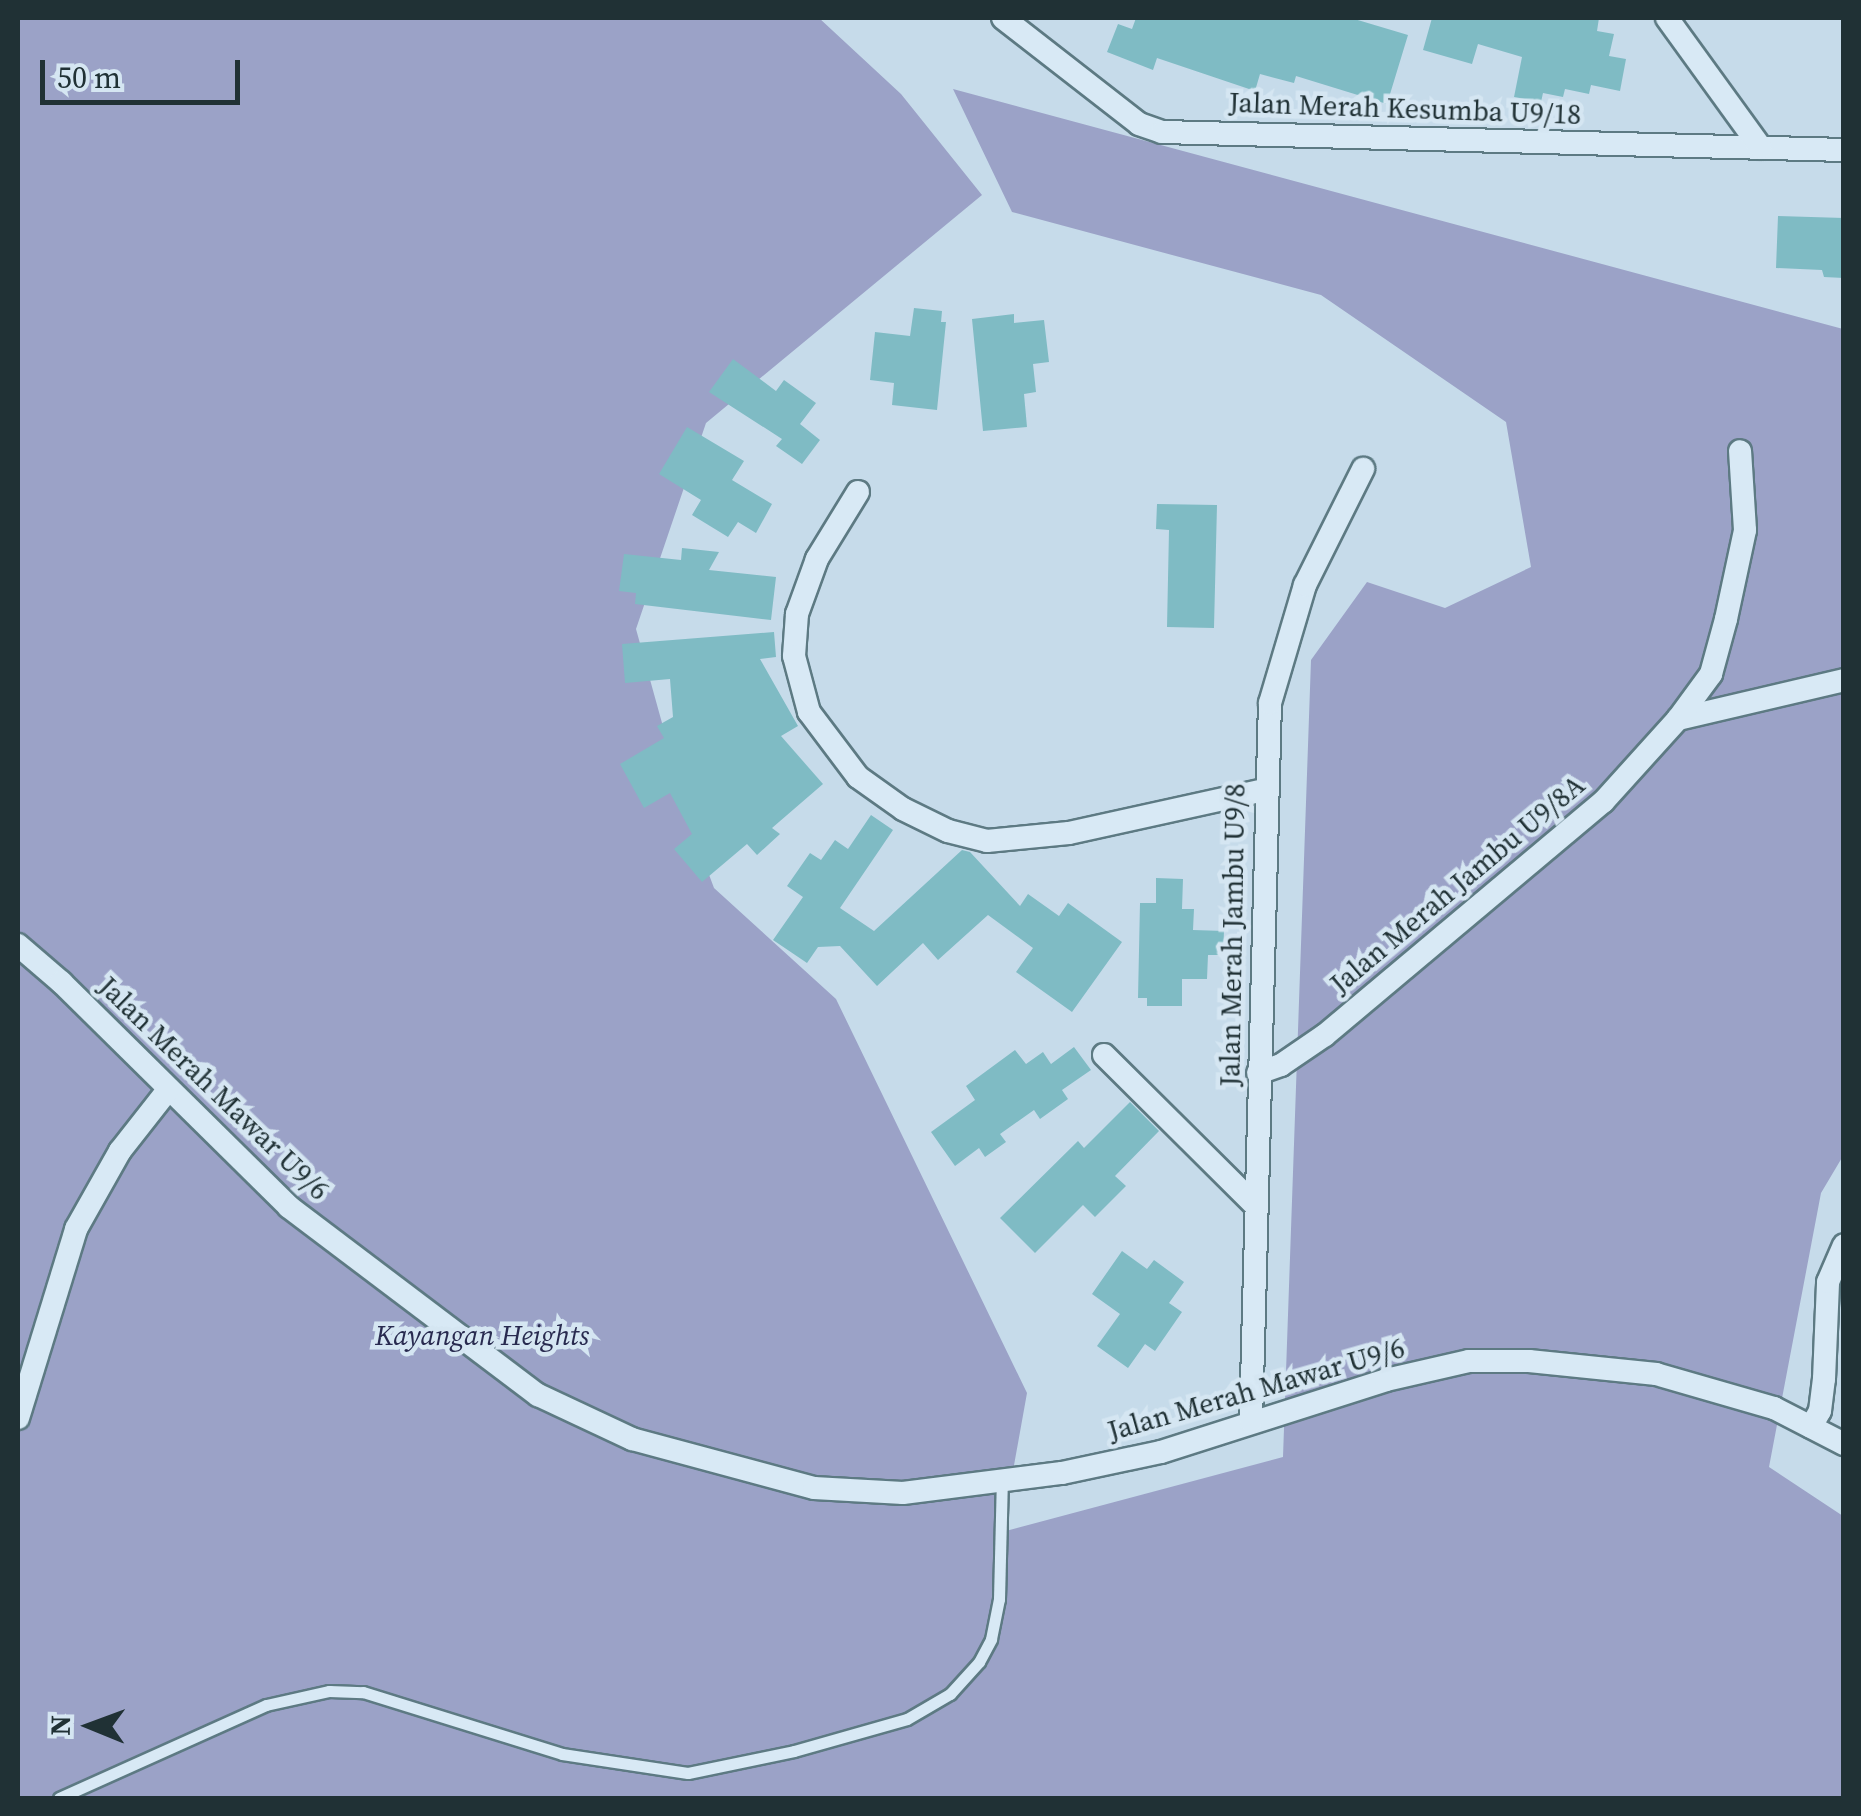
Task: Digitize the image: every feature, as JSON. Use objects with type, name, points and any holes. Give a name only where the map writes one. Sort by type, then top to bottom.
[{"type":"street","name":"Jalan Merah Kesumba U9/18","points":[[1003,18],[1139,124],[1162,132],[1844,150]]},
{"type":"street","points":[[1668,18],[1761,148]]},
{"type":"street","name":"Jalan Merah Jambu U9/8A","points":[[1258,1073],[1281,1065],[1326,1035],[1588,814],[1678,719],[1711,674],[1726,619],[1745,530],[1740,451]]},
{"type":"street","name":"Jalan Merah Jambu U9/8","points":[[1250,1422],[1270,703],[1284,642],[1304,584],[1363,469]]},
{"type":"street","points":[[858,492],[816,559],[796,614],[794,656],[809,712],[858,778],[902,810],[948,831],[988,841],[1069,833],[1265,790]]},
{"type":"street","points":[[1678,719],[1844,680]]},
{"type":"street","name":"Jalan Merah Mawar U9/6","points":[[18,945],[61,982],[288,1207],[538,1395],[632,1438],[814,1488],[902,1493],[1162,1452],[1386,1380],[1469,1360],[1529,1361],[1656,1374],[1774,1408],[1844,1444]]},
{"type":"street","points":[[1104,1055],[1255,1205]]},
{"type":"street","points":[[18,1418],[82,1217],[120,1152],[168,1091]]},
{"type":"street","points":[[1810,1427],[1820,1411],[1824,1379],[1828,1282],[1844,1245]]},
{"type":"lane","points":[[60,1798],[266,1704],[329,1692],[363,1692],[562,1754],[688,1773],[794,1751],[906,1719],[950,1694],[979,1662],[991,1639],[1000,1599],[1002,1480]]},
{"type":"green space","name":"Kayangan Heights","points":[[18,18],[819,18],[901,94],[982,195],[706,423],[636,629],[690,824],[714,888],[836,999],[1027,1393],[1002,1532],[1283,1457],[1311,660],[1367,582],[1445,608],[1531,567],[1506,422],[1321,295],[1012,212],[953,89],[1843,329],[1843,1156],[1821,1193],[1769,1467],[1843,1516],[1843,1798],[18,1798]]},
{"type":"building","points":[[1136,18],[1351,18],[1408,35],[1387,104],[1296,76],[1294,83],[1260,74],[1255,91],[1157,58],[1153,70],[1107,52],[1118,24],[1132,29]]},
{"type":"building","points":[[1432,18],[1599,18],[1597,31],[1614,34],[1609,56],[1626,59],[1620,91],[1591,85],[1589,94],[1565,89],[1563,97],[1543,93],[1541,102],[1514,97],[1522,57],[1478,44],[1472,64],[1423,50]]},
{"type":"building","points":[[1778,216],[1844,218],[1844,278],[1824,277],[1822,270],[1776,268]]},
{"type":"building","points":[[914,308],[942,311],[941,322],[946,322],[937,410],[892,405],[894,383],[870,380],[875,332],[910,336]]},
{"type":"building","points":[[1014,314],[1014,323],[1044,320],[1049,362],[1033,364],[1036,392],[1024,394],[1027,427],[983,431],[972,319]]},
{"type":"building","points":[[733,359],[776,391],[784,380],[816,403],[800,424],[820,440],[802,464],[776,446],[782,439],[709,392]]},
{"type":"building","points":[[687,427],[744,461],[732,480],[772,504],[756,533],[738,522],[728,537],[692,515],[701,500],[659,474]]},
{"type":"building","points":[[1157,504],[1217,505],[1214,628],[1167,627],[1169,530],[1156,529]]},
{"type":"building","points":[[682,548],[719,552],[709,570],[776,577],[771,620],[635,604],[636,593],[619,591],[624,554],[681,560]]},
{"type":"building","points":[[774,632],[776,657],[760,659],[798,726],[781,736],[823,784],[772,828],[780,834],[757,855],[747,844],[702,882],[674,849],[692,834],[670,793],[644,808],[620,764],[664,738],[657,726],[673,717],[670,679],[625,683],[622,644]]},
{"type":"building","points":[[871,815],[893,830],[840,908],[874,931],[962,850],[970,852],[1020,906],[1028,894],[1059,916],[1068,903],[1122,942],[1072,1012],[1016,972],[1033,948],[988,915],[938,960],[923,943],[877,986],[840,946],[818,947],[807,963],[773,940],[803,897],[787,886],[810,853],[821,860],[835,840],[848,849]]},
{"type":"building","points":[[1156,878],[1183,879],[1182,909],[1194,909],[1193,930],[1224,931],[1223,955],[1208,955],[1207,979],[1182,979],[1182,1006],[1147,1006],[1147,998],[1138,998],[1140,903],[1156,903]]},
{"type":"building","points":[[1074,1047],[1091,1070],[1062,1090],[1068,1099],[1040,1119],[1034,1110],[1000,1134],[1006,1142],[985,1157],[979,1148],[955,1166],[931,1132],[975,1100],[966,1086],[1015,1050],[1026,1064],[1043,1052],[1051,1064]]},
{"type":"building","points":[[1130,1102],[1159,1131],[1115,1176],[1126,1186],[1095,1217],[1083,1205],[1035,1253],[1000,1218],[1078,1141],[1084,1148]]},
{"type":"building","points":[[1122,1251],[1147,1269],[1154,1260],[1184,1282],[1169,1303],[1182,1312],[1155,1351],[1145,1344],[1128,1368],[1097,1346],[1120,1314],[1092,1294]]}]
